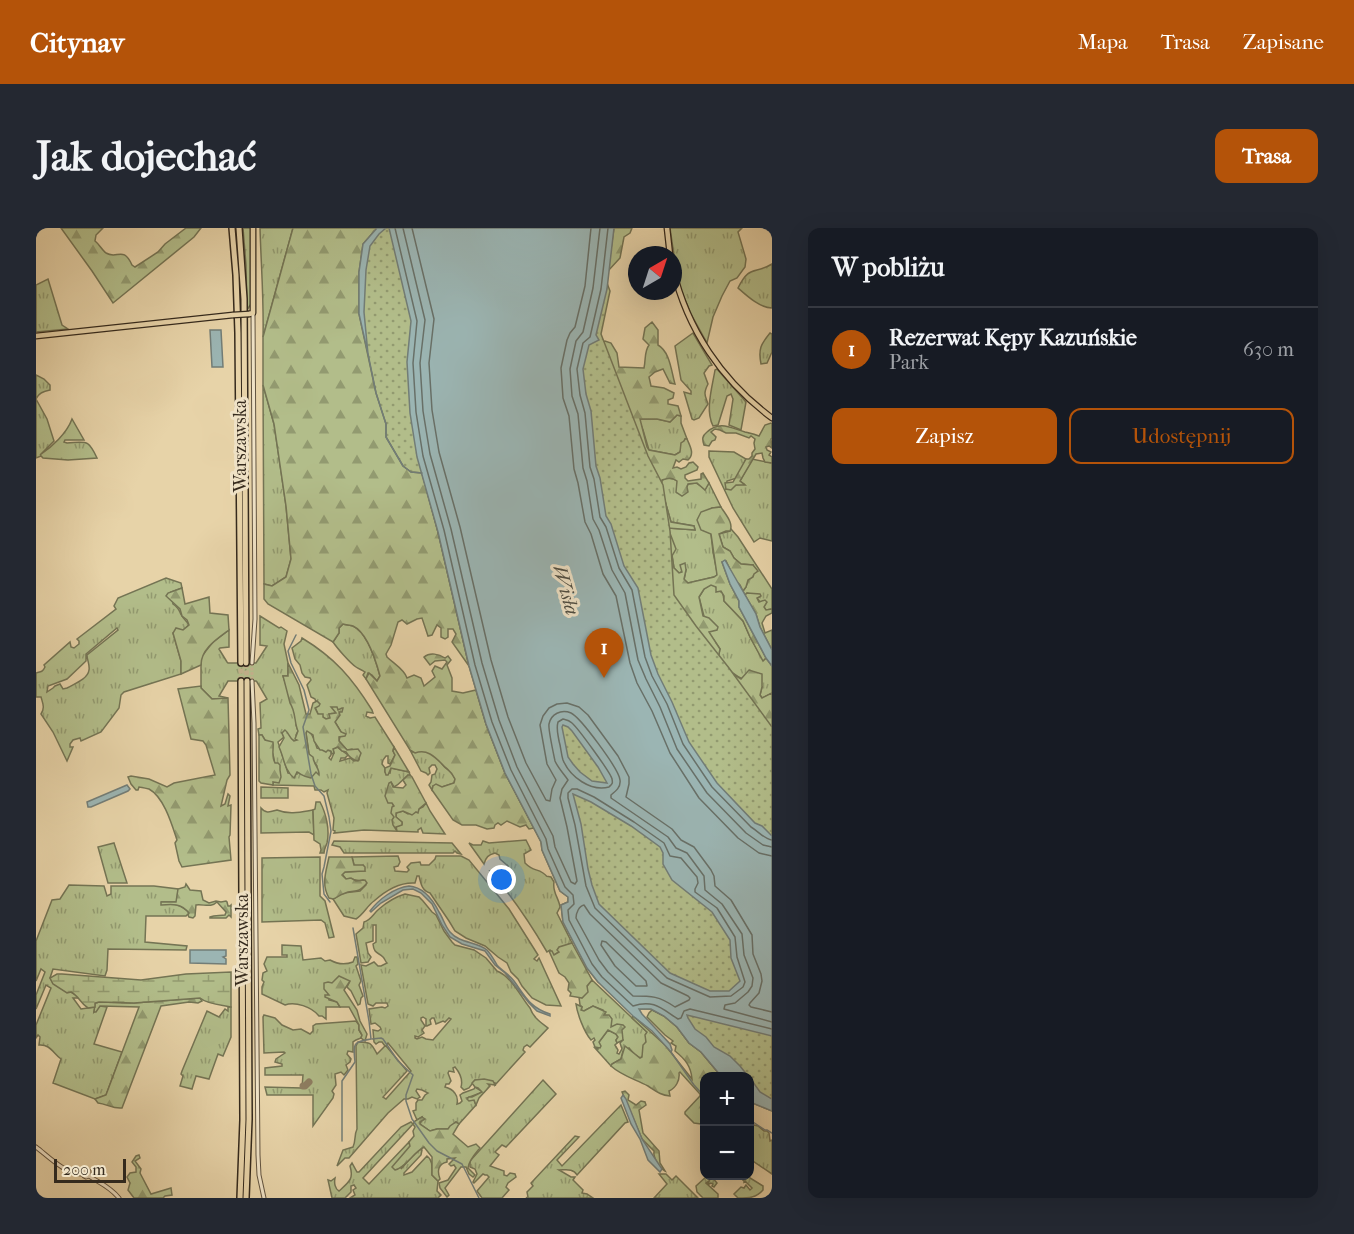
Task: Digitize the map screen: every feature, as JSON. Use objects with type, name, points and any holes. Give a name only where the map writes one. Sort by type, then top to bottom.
[{"type":"highway","points":[[232,228],[238,321],[246,663]]},
{"type":"highway","points":[[239,228],[244,298],[246,663]]},
{"type":"highway","points":[[240,1198],[243,1120],[247,681]]},
{"type":"highway","points":[[246,1198],[249,1119],[247,681]]},
{"type":"main road","name":"Warszawska","points":[[251,314],[252,228]]},
{"type":"main road","points":[[667,228],[669,246]]},
{"type":"main road","points":[[682,299],[710,355],[736,387],[772,418]]},
{"type":"main road","points":[[36,336],[251,314]]},
{"type":"street","name":"Warszawska","points":[[246,663],[255,619],[251,314]]},
{"type":"street","name":"Warszawska","points":[[247,681],[255,733],[258,1155],[264,1198]]},
{"type":"street","points":[[36,1147],[75,1173],[83,1174],[88,1170],[89,1176],[110,1188],[119,1198]]},
{"type":"green space","points":[[61,228],[103,228],[96,235],[95,241],[110,255],[123,254],[135,267],[158,252],[186,228],[201,228],[194,237],[113,303]]},
{"type":"green space","points":[[243,228],[251,228],[251,304],[247,310],[246,265]]},
{"type":"green space","points":[[260,228],[293,228],[263,337],[263,296]]},
{"type":"green space","points":[[293,228],[389,228],[422,473],[469,666],[452,642],[456,634],[453,629],[448,629],[448,637],[445,639],[441,637],[441,628],[437,625],[432,635],[428,636],[422,618],[407,624],[402,620],[398,622],[386,654],[407,678],[414,675],[421,678],[424,686],[435,677],[432,671],[435,666],[442,669],[447,662],[445,660],[435,661],[430,665],[424,657],[432,654],[445,658],[448,656],[451,660],[447,665],[452,678],[452,691],[463,693],[476,690],[505,773],[534,828],[529,829],[526,825],[520,827],[507,821],[487,829],[476,825],[462,825],[453,820],[432,790],[436,784],[442,787],[454,783],[455,779],[433,756],[410,750],[366,679],[369,673],[377,681],[380,676],[371,648],[363,635],[353,626],[343,624],[333,642],[268,604],[264,599],[264,584],[272,586],[286,577],[291,559],[274,424],[263,385],[263,337]]},
{"type":"green space","points":[[377,228],[606,228],[601,267],[610,291],[601,334],[648,456],[663,485],[670,531],[674,595],[772,727],[772,1111],[754,1104],[754,1072],[718,1072],[701,1052],[689,1043],[677,1027],[664,1016],[651,1009],[638,1009],[598,982],[587,968],[563,922],[561,905],[568,902],[568,897],[560,891],[542,850],[541,842],[505,773],[486,724],[469,666],[422,473],[411,472],[403,466],[386,437],[386,424],[376,393],[359,314],[359,272],[363,244]]},
{"type":"green space","points":[[614,228],[632,228],[630,233],[624,237],[620,258],[608,271]]},
{"type":"green space","points":[[670,228],[742,228],[738,232],[746,259],[745,267],[737,278],[730,281],[722,296],[713,317],[707,343],[682,293],[682,246],[673,246]]},
{"type":"green space","points":[[772,264],[772,308],[758,304],[738,288],[749,273]]},
{"type":"green space","points":[[48,279],[62,325],[68,329],[36,332],[36,285]]},
{"type":"green space","points":[[652,322],[658,330],[658,345],[668,357],[675,384],[670,383],[663,369],[649,377],[651,386],[664,388],[674,393],[673,398],[668,400],[668,404],[678,406],[681,416],[677,415],[670,422],[640,419],[647,447],[649,450],[675,455],[680,452],[681,443],[687,439],[691,450],[690,458],[679,462],[676,460],[673,468],[681,469],[693,462],[698,467],[697,470],[685,475],[685,478],[688,481],[701,479],[703,473],[709,483],[705,490],[697,483],[688,484],[688,492],[682,496],[676,492],[677,481],[670,478],[662,480],[661,487],[671,522],[694,526],[695,530],[668,528],[676,549],[672,556],[674,568],[679,573],[682,572],[680,565],[685,563],[684,579],[688,583],[717,575],[711,534],[701,530],[697,520],[701,512],[721,507],[731,525],[730,531],[719,534],[723,547],[730,551],[741,564],[753,565],[758,571],[748,580],[743,591],[726,561],[722,562],[739,601],[739,607],[766,658],[763,661],[743,621],[724,601],[721,591],[716,592],[716,587],[711,585],[704,589],[699,597],[703,616],[709,618],[718,627],[717,630],[709,632],[720,649],[718,659],[728,671],[741,679],[749,670],[762,674],[760,695],[762,698],[772,693],[772,836],[717,783],[600,343],[605,341],[611,343],[617,353],[619,367],[644,368],[649,345],[643,339],[645,328]]},
{"type":"green space","points":[[693,333],[712,365],[704,373],[708,384],[705,394],[708,404],[699,418],[694,420],[684,392],[691,394],[691,391],[681,380],[675,346]]},
{"type":"green space","points":[[770,333],[772,334],[772,352],[767,363],[761,364],[761,347]]},
{"type":"green space","points":[[717,369],[746,402],[741,430],[729,425],[733,399],[731,394],[727,396],[718,425],[713,426],[709,406]]},
{"type":"green space","points":[[36,375],[50,385],[50,390],[42,393],[36,399]]},
{"type":"green space","points":[[263,385],[274,424],[291,559],[286,577],[272,586],[264,584]]},
{"type":"green space","points":[[36,399],[47,419],[54,441],[40,455],[59,439],[72,419],[84,440],[65,440],[64,442],[86,443],[97,458],[68,460],[41,456],[36,458]]},
{"type":"green space","points":[[677,415],[681,416],[687,439],[680,452],[675,455],[649,450],[639,420],[657,419],[670,422]]},
{"type":"green space","points":[[771,423],[772,448],[766,447],[771,452],[769,455],[772,457],[772,463],[765,462],[762,453],[756,454],[740,481],[745,485],[736,485],[731,490],[726,489],[725,483],[733,482],[746,459],[752,456],[755,439],[751,436],[749,438],[715,429],[711,432],[716,437],[715,440],[709,446],[704,445],[704,435],[712,428],[721,426],[759,436],[765,425]]},
{"type":"green space","points":[[709,451],[734,452],[746,459],[737,478],[727,481],[726,489],[744,484],[740,481],[752,459],[772,463],[772,541],[760,538],[754,542],[733,508],[709,457]]},
{"type":"green space","points":[[667,478],[687,486],[696,483],[705,489],[709,483],[721,507],[712,508],[711,534],[717,572],[714,577],[688,583],[684,580],[686,570],[679,573],[674,568],[668,528],[695,530],[694,526],[671,522],[661,487],[662,480]]},
{"type":"green space","points":[[731,529],[772,589],[772,609],[766,610],[757,598],[759,597],[747,593],[745,595],[743,591],[753,565],[741,564],[730,551],[723,547],[719,534]]},
{"type":"green space","points":[[166,578],[181,583],[182,588],[171,592],[173,604],[189,625],[173,633],[181,661],[181,674],[124,692],[121,695],[119,708],[101,732],[81,741],[80,738],[73,740],[70,747],[73,747],[67,761],[41,714],[43,706],[41,697],[36,697],[36,673],[42,671],[44,665],[70,642],[71,647],[74,648],[79,644],[77,639],[116,609],[114,606],[118,598]],"holes":[[[117,628],[118,630],[87,655],[89,670],[83,679],[63,689],[60,684],[47,692],[48,686],[67,679],[86,661],[86,654]]]},
{"type":"green space","points":[[710,585],[714,585],[723,593],[724,601],[743,621],[763,660],[766,658],[772,666],[772,693],[762,698],[760,695],[762,687],[738,676],[718,659],[720,649],[708,632],[699,597]]},
{"type":"green space","points":[[182,588],[185,604],[209,597],[210,613],[228,615],[229,630],[207,649],[201,665],[181,674],[181,661],[173,633],[176,628],[183,630],[189,625],[180,609],[166,596]]},
{"type":"green space","points":[[747,593],[760,594],[761,596],[757,598],[759,602],[765,600],[766,610],[772,609],[772,613],[766,616],[762,623],[765,633],[772,630],[772,650],[745,595]]},
{"type":"green space","points":[[260,616],[287,631],[284,644],[288,676],[283,676],[297,718],[298,731],[296,735],[298,740],[294,741],[282,733],[284,737],[278,742],[288,773],[316,772],[317,766],[309,754],[307,731],[313,737],[317,748],[331,751],[329,758],[331,760],[333,749],[337,747],[348,755],[340,761],[350,758],[354,761],[359,760],[359,755],[352,749],[347,750],[339,741],[341,732],[335,722],[338,710],[336,713],[329,714],[331,718],[326,719],[318,714],[315,707],[317,701],[311,697],[307,685],[311,680],[302,673],[292,648],[302,638],[324,653],[342,670],[372,710],[373,713],[367,712],[366,716],[375,717],[394,747],[395,755],[390,764],[388,756],[383,760],[385,772],[390,773],[391,768],[409,772],[410,775],[396,786],[394,787],[391,782],[396,827],[402,822],[396,817],[396,813],[403,811],[408,814],[423,807],[426,803],[445,834],[423,833],[421,828],[418,832],[364,830],[334,833],[334,818],[328,790],[324,792],[315,790],[314,786],[273,785],[273,781],[276,781],[273,755],[262,735],[259,735],[258,729],[261,728],[260,703],[267,699],[257,682],[228,681],[219,696],[228,698],[212,699],[201,688],[201,657],[213,642],[229,630],[229,647],[219,649],[227,662],[256,663],[267,646],[260,645]]},
{"type":"green space","points":[[343,624],[353,626],[367,641],[380,676],[377,681],[368,673],[366,679],[363,675],[365,672],[350,662],[333,642]]},
{"type":"green space","points":[[288,663],[299,685],[306,714],[310,714],[313,703],[317,701],[320,704],[315,708],[318,714],[323,714],[326,719],[330,718],[329,714],[336,713],[331,707],[337,707],[338,710],[343,708],[335,722],[341,732],[346,734],[339,737],[339,741],[347,750],[358,749],[361,753],[358,761],[338,747],[333,749],[332,754],[328,750],[326,752],[320,750],[313,735],[307,731],[309,754],[313,757],[319,775],[316,772],[311,778],[297,772],[294,778],[291,775],[279,747],[284,738],[282,733],[285,730],[294,741],[297,740],[295,739],[298,731],[283,676],[288,676]]},
{"type":"green space","points":[[201,686],[212,699],[228,698],[230,775],[221,806],[225,804],[228,794],[230,796],[228,806],[231,805],[229,837],[231,860],[182,867],[170,819],[159,798],[149,789],[139,787],[136,790],[128,777],[149,779],[167,787],[174,783],[215,775],[206,745],[203,741],[191,739],[178,689]]},
{"type":"green space","points":[[259,735],[273,742],[274,760],[280,765],[279,783],[273,782],[273,785],[259,781]]},
{"type":"green space","points":[[394,747],[409,772],[391,768],[386,775],[385,768],[390,766],[395,755]]},
{"type":"green space","points":[[410,750],[427,752],[437,757],[455,779],[454,783],[442,787],[433,786],[432,790],[429,785],[437,769],[435,765],[429,768],[428,775],[421,771]]},
{"type":"green space","points":[[408,775],[412,777],[426,803],[418,813],[412,815],[403,811],[396,813],[396,817],[402,822],[402,825],[396,827],[397,831],[393,825],[394,817],[391,813],[394,806],[388,803],[385,796],[389,783],[391,782],[393,787],[403,788],[406,785],[403,780]]},
{"type":"green space","points":[[261,787],[288,788],[288,798],[261,798]]},
{"type":"green space","points":[[316,802],[320,802],[327,822],[328,838],[324,853],[320,853],[320,844],[314,840],[313,810]]},
{"type":"green space","points":[[261,808],[268,812],[277,810],[295,813],[313,810],[314,835],[309,832],[261,833]]},
{"type":"green space","points":[[526,840],[531,850],[524,854],[525,863],[551,877],[554,882],[560,907],[557,913],[572,943],[554,955],[550,950],[547,952],[506,890],[490,871],[507,870],[508,866],[495,853],[488,857],[484,864],[469,843],[481,845],[483,841],[489,843]]},
{"type":"green space","points":[[334,841],[452,843],[461,854],[455,851],[453,853],[344,853],[340,847],[332,845]]},
{"type":"green space","points":[[114,843],[127,883],[108,883],[98,847]]},
{"type":"green space","points":[[398,856],[400,862],[394,867],[395,871],[407,872],[409,870],[407,867],[411,863],[420,862],[421,865],[429,865],[436,856],[461,856],[469,860],[509,909],[538,955],[534,959],[537,961],[539,958],[561,1006],[546,1005],[532,998],[511,972],[507,963],[485,946],[455,931],[430,893],[424,889],[419,876],[415,883],[398,886],[383,894],[356,919],[344,916],[333,899],[343,893],[360,891],[366,885],[363,880],[346,879],[342,874],[364,871],[354,865],[352,857]]},
{"type":"green space","points":[[320,857],[320,896],[325,901],[334,937],[329,938],[325,923],[321,920],[262,922],[262,858]]},
{"type":"green space","points":[[329,857],[352,857],[354,865],[363,865],[365,871],[345,872],[342,875],[346,879],[365,880],[367,883],[358,891],[347,892],[333,899],[329,898],[325,883]]},
{"type":"green space","points":[[186,884],[190,890],[201,891],[203,900],[209,903],[216,901],[226,901],[228,906],[231,905],[231,917],[229,915],[226,918],[210,918],[225,915],[226,912],[217,902],[210,905],[196,905],[193,918],[189,917],[189,913],[180,906],[161,905],[161,902],[176,902],[178,889],[185,887]]},
{"type":"green space","points":[[69,885],[104,886],[107,896],[111,894],[111,886],[154,886],[178,889],[177,902],[161,902],[180,906],[189,913],[186,916],[146,916],[145,942],[187,946],[186,950],[108,949],[105,976],[53,969],[50,978],[53,983],[78,996],[78,998],[73,998],[81,1009],[95,1007],[94,1012],[100,1006],[107,1007],[94,1044],[122,1052],[106,1095],[95,1099],[53,1083],[61,1059],[49,1047],[39,1045],[38,1035],[36,1038],[36,1025],[51,988],[46,985],[36,1009],[36,995],[45,972],[41,969],[36,981],[36,941],[52,900],[60,899]]},
{"type":"green space","points":[[405,894],[419,897],[436,915],[444,931],[455,945],[474,950],[486,958],[511,982],[535,1017],[548,1028],[530,1047],[527,1045],[524,1047],[525,1052],[495,1085],[495,1083],[475,1080],[469,1088],[464,1090],[461,1087],[461,1077],[455,1067],[454,1072],[449,1071],[451,1081],[445,1087],[455,1093],[457,1104],[462,1101],[460,1095],[475,1087],[483,1092],[467,1098],[474,1100],[476,1105],[459,1124],[456,1122],[448,1129],[430,1131],[420,1124],[422,1117],[417,1120],[413,1111],[416,1110],[418,1100],[422,1100],[428,1093],[417,1089],[420,1097],[404,1099],[388,1113],[349,1158],[345,1158],[337,1166],[343,1150],[353,1147],[357,1129],[356,1046],[358,1042],[368,1043],[372,1045],[377,1054],[385,1046],[382,1042],[376,1044],[374,1042],[373,1030],[381,1029],[375,1023],[371,1024],[369,1009],[388,1006],[387,1003],[376,1003],[373,1006],[368,1004],[361,965],[366,966],[374,962],[381,966],[387,963],[375,951],[373,944],[376,942],[376,925],[373,925],[373,941],[366,943],[371,957],[368,962],[361,963],[356,934],[363,928],[364,922],[379,909]],"holes":[[[423,1017],[426,1019],[426,1026],[431,1024],[432,1018],[436,1024],[451,1019],[433,1040],[422,1037],[417,1039],[415,1036],[418,1037],[424,1033],[422,1030],[425,1026],[421,1020]],[[388,1043],[411,1071],[386,1099],[383,1097],[407,1071],[386,1046]]]},
{"type":"green space","points":[[572,943],[592,980],[587,986],[588,992],[582,998],[570,996],[569,983],[559,973],[549,951],[552,951],[554,955],[559,952],[557,950],[559,947]]},
{"type":"green space","points":[[282,945],[301,946],[303,960],[321,958],[325,961],[344,964],[353,962],[357,957],[356,966],[363,996],[360,1004],[358,1005],[347,987],[349,983],[328,992],[329,1000],[337,1002],[340,1007],[326,1007],[326,1019],[303,1006],[285,1005],[262,994],[263,973],[267,971],[264,964],[267,957],[287,957],[287,955],[282,955]]},
{"type":"green space","points":[[231,972],[231,1007],[210,1003],[200,998],[134,1003],[99,1002],[95,1003],[95,1007],[88,1008],[74,994],[67,993],[53,984],[50,978],[62,974],[141,980],[186,974]]},
{"type":"green space","points":[[339,976],[350,981],[344,990],[357,1010],[367,1034],[365,1041],[361,1038],[359,1025],[349,1007],[340,1007],[337,1002],[325,997],[329,995],[324,989],[324,983],[332,983]]},
{"type":"green space","points":[[592,980],[647,1032],[642,1057],[635,1055],[629,1048],[623,1051],[621,1059],[611,1066],[595,1048],[598,1049],[599,1042],[608,1030],[618,1037],[615,1045],[619,1054],[622,1049],[620,1043],[623,1040],[603,1015],[603,1010],[593,1006],[584,1011],[581,1010],[579,997],[582,998],[587,992],[587,986]]},
{"type":"green space","points":[[200,998],[202,1001],[198,1003],[161,1006],[122,1108],[98,1103],[95,1099],[106,1095],[139,1007],[100,1006],[94,1012],[95,1003],[134,1003]]},
{"type":"green space","points":[[576,1004],[584,1011],[593,1006],[606,1012],[604,1015],[609,1015],[612,1019],[611,1027],[617,1024],[623,1025],[625,1027],[622,1030],[623,1040],[617,1043],[616,1034],[608,1030],[599,1042],[600,1048],[595,1047],[593,1042],[595,1040],[594,1038],[591,1040],[586,1032]]},
{"type":"green space","points":[[228,1007],[231,1007],[231,1037],[223,1056],[218,1054],[209,1079],[196,1076],[192,1089],[180,1086],[182,1071],[207,1011],[219,1017],[225,1009],[228,1011]]},
{"type":"green space","points":[[652,1010],[664,1016],[677,1027],[689,1043],[701,1052],[718,1072],[700,1072],[700,1094],[680,1072],[677,1084],[669,1091],[670,1096],[663,1095],[611,1066],[621,1059],[625,1046],[640,1058],[642,1057],[647,1032],[632,1018],[633,1016],[665,1045],[692,1079],[685,1060],[675,1051],[676,1046],[671,1043],[673,1041],[647,1017]]},
{"type":"green space","points":[[264,1015],[275,1018],[282,1025],[293,1030],[301,1029],[310,1034],[316,1024],[356,1021],[359,1025],[362,1035],[353,1042],[353,1052],[348,1051],[347,1054],[351,1059],[346,1065],[348,1070],[344,1075],[341,1072],[335,1074],[336,1085],[332,1091],[333,1098],[313,1126],[313,1095],[267,1095],[265,1087],[302,1088],[303,1075],[265,1075],[265,1068],[282,1066],[275,1062],[285,1053],[264,1053]]},
{"type":"green space","points":[[475,1080],[493,1081],[495,1085],[488,1084],[490,1086],[476,1105],[474,1100],[467,1099],[482,1092],[472,1083]]},
{"type":"green space","points":[[543,1080],[556,1094],[506,1147],[502,1145],[495,1152],[499,1155],[490,1166],[504,1171],[504,1175],[507,1176],[510,1173],[515,1174],[516,1177],[508,1183],[506,1187],[509,1190],[502,1198],[482,1198],[477,1191],[489,1177],[483,1174],[474,1183],[477,1174],[475,1169],[470,1167],[470,1161]]},
{"type":"green space","points":[[625,1091],[629,1095],[628,1100],[636,1105],[641,1101],[645,1102],[646,1105],[639,1110],[643,1133],[659,1151],[660,1163],[665,1171],[654,1157],[654,1151],[642,1139],[622,1092]]},
{"type":"green space","points":[[700,1096],[700,1124],[694,1123],[685,1112]]},
{"type":"green space","points":[[621,1105],[628,1122],[577,1175],[571,1170],[559,1170],[575,1177],[573,1180],[583,1190],[582,1193],[593,1198],[526,1198],[528,1197],[527,1192],[533,1186],[531,1183],[575,1136],[579,1137],[557,1160],[562,1166]]},
{"type":"green space","points":[[422,1117],[425,1119],[420,1124],[430,1131],[448,1129],[456,1122],[459,1124],[453,1134],[468,1147],[476,1144],[480,1148],[468,1168],[475,1175],[473,1177],[466,1167],[461,1167],[445,1188],[449,1195],[447,1197],[439,1183],[448,1180],[456,1168],[449,1164],[455,1158],[447,1159],[447,1162],[440,1166],[438,1181],[432,1175],[432,1157],[424,1147],[399,1169],[395,1170],[392,1167],[410,1146],[409,1142],[414,1136],[413,1124]]},
{"type":"green space","points":[[411,1122],[413,1124],[363,1178],[369,1184],[409,1142],[410,1146],[401,1169],[416,1152],[422,1150],[421,1155],[404,1175],[412,1172],[427,1156],[431,1162],[432,1175],[438,1181],[437,1191],[441,1195],[438,1198],[350,1198],[355,1195],[354,1185],[351,1186],[351,1192],[345,1198],[332,1198],[328,1180],[335,1178],[335,1186],[339,1191],[350,1180],[352,1163],[359,1172],[401,1127]]},
{"type":"green space","points":[[754,1125],[767,1131],[770,1141],[772,1140],[772,1174],[754,1162]]},
{"type":"green space","points":[[139,1155],[140,1158],[135,1161],[141,1169],[140,1173],[151,1194],[171,1188],[172,1195],[163,1198],[134,1198],[128,1190],[130,1183],[127,1177],[130,1173],[136,1172],[136,1167],[132,1162]]},
{"type":"green space","points":[[659,1174],[666,1174],[672,1180],[676,1176],[698,1198],[654,1198],[667,1184]]},
{"type":"green space","points":[[703,1180],[714,1180],[717,1183],[714,1187],[713,1184],[708,1183],[709,1181],[706,1183],[718,1194],[718,1198],[703,1198],[697,1192],[696,1186]]},
{"type":"green space","points":[[753,1180],[763,1186],[763,1190],[752,1197],[738,1198],[734,1194],[741,1187],[744,1188],[746,1185],[750,1190],[752,1188],[744,1181]]},
{"type":"water","points":[[377,228],[386,228],[370,246],[366,270],[364,312],[368,354],[359,314],[359,272],[363,244]]},
{"type":"water","name":"Wisła","points":[[389,228],[614,228],[607,289],[596,335],[599,340],[589,345],[583,369],[591,411],[596,466],[606,516],[611,524],[624,566],[638,588],[651,655],[689,742],[717,783],[755,823],[762,826],[772,836],[772,1036],[687,1015],[695,1029],[714,1047],[730,1056],[745,1072],[718,1072],[701,1052],[689,1043],[677,1027],[664,1016],[651,1009],[639,1009],[670,1044],[671,1052],[652,1031],[598,982],[587,968],[563,922],[561,905],[568,902],[568,897],[560,891],[542,850],[541,842],[505,773],[486,724],[469,666],[438,532],[417,457],[410,413],[407,362],[411,321]],"holes":[[[563,725],[568,727],[598,767],[607,783],[592,781],[580,772],[568,757],[562,727]],[[573,794],[591,802],[660,847],[663,853],[663,864],[672,880],[712,912],[730,940],[731,958],[740,981],[729,991],[710,991],[670,973],[599,904],[588,869],[581,824]]]},
{"type":"water","points":[[210,330],[221,330],[223,367],[212,367]]},
{"type":"water","points":[[725,560],[756,614],[772,650],[772,666],[739,607],[739,601],[722,562]]},
{"type":"water","points":[[127,785],[130,789],[128,791],[88,807],[87,802]]},
{"type":"water","points":[[409,886],[419,889],[431,899],[448,930],[454,936],[487,950],[497,965],[512,979],[529,1001],[550,1016],[537,1011],[529,1003],[485,951],[462,944],[450,937],[432,904],[421,893],[413,889],[403,890],[370,911],[387,895]]},
{"type":"water","points":[[190,950],[226,950],[226,956],[223,957],[226,959],[226,964],[190,963]]},
{"type":"water","points":[[754,1084],[760,1092],[772,1099],[772,1111],[754,1104]]},
{"type":"water","points":[[623,1095],[642,1139],[662,1169],[660,1172],[648,1160],[621,1098]]},
{"type":"waterway","points":[[368,354],[376,393],[386,424],[386,437],[403,466],[411,472],[422,473]]},
{"type":"waterway","points":[[296,635],[288,651],[304,690],[309,710],[303,727],[311,774],[315,786],[324,796],[331,831],[322,874],[324,894],[330,902]]},
{"type":"waterway","points":[[342,1141],[342,1081],[355,1062],[355,1044],[371,1039],[353,928]]},
{"type":"waterway","points":[[372,1039],[383,1039],[398,1061],[413,1075],[406,1095],[412,1119],[437,1151],[462,1164],[479,1198]]},
{"type":"waterway","points":[[671,1052],[700,1092]]},
{"type":"waterway","points":[[754,1123],[772,1133]]},
{"type":"taxiway","points":[[303,1086],[309,1082]]},
{"type":"tunnel","points":[[241,663],[241,681]]},
{"type":"tunnel","points":[[246,663],[247,681]]},
{"type":"tunnel","points":[[252,663],[252,681]]},
{"type":"place","name":"Rezerwat Kępy Kazuńskie","points":[[604,678]]}]
